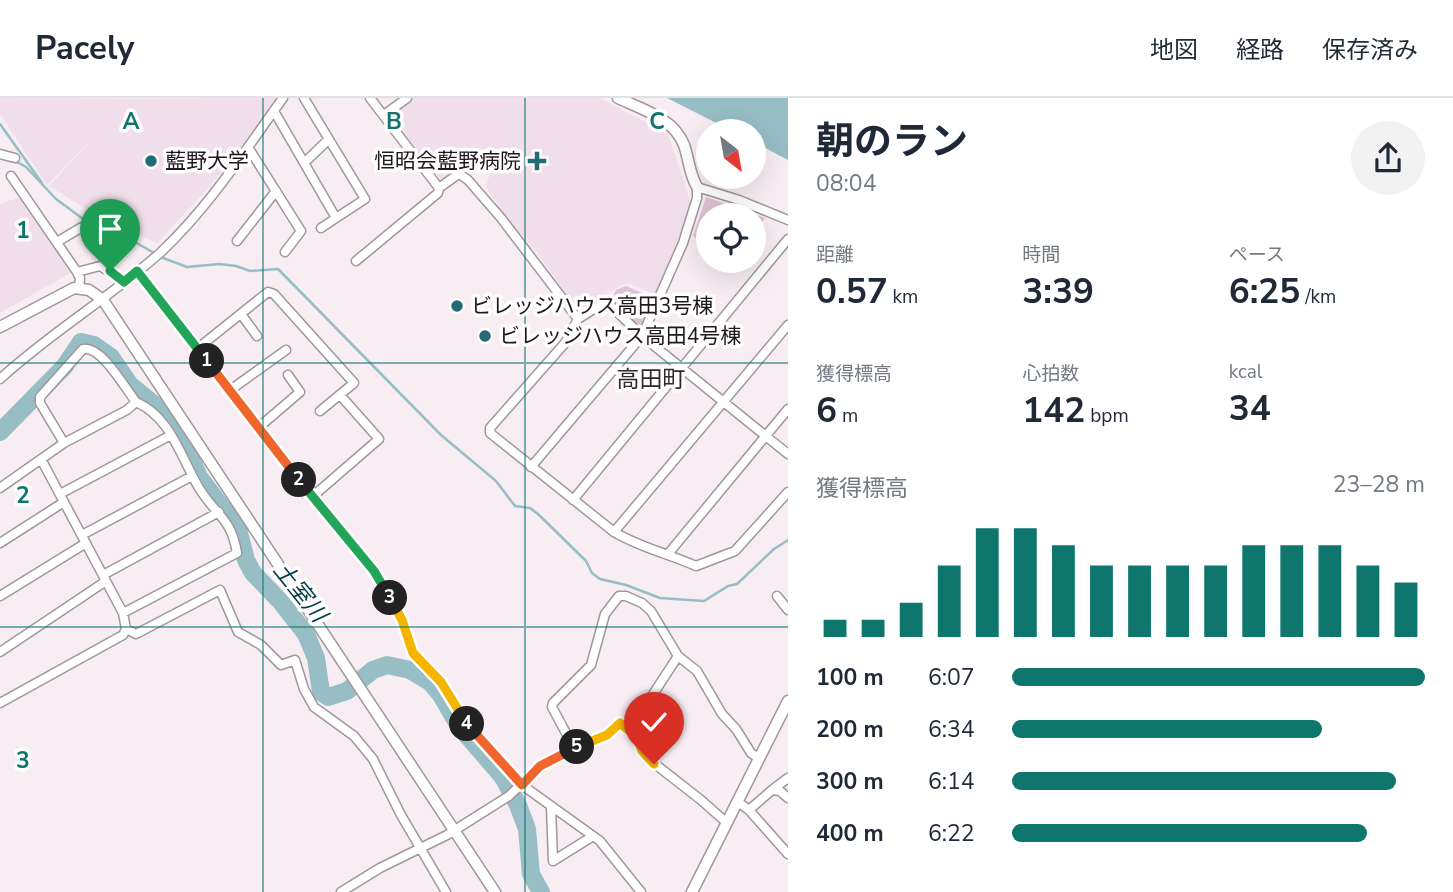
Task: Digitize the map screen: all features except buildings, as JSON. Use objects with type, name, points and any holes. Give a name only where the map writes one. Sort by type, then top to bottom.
[{"type":"street","points":[[0,379],[103,300],[159,253],[197,216],[284,98]]},
{"type":"street","points":[[304,98],[365,199],[321,228]]},
{"type":"street","points":[[369,98],[439,188]]},
{"type":"street","points":[[384,116],[407,98]]},
{"type":"street","points":[[618,98],[659,117],[675,130],[684,143],[691,176],[696,185]]},
{"type":"street","points":[[274,111],[337,218]]},
{"type":"street","points":[[304,163],[328,140]]},
{"type":"street","points":[[248,147],[301,231],[285,252]]},
{"type":"street","points":[[0,154],[15,158]]},
{"type":"street","points":[[356,261],[457,175],[468,180],[578,319]]},
{"type":"street","points":[[11,176],[26,189],[77,272],[80,278],[79,288]]},
{"type":"street","points":[[531,467],[642,336],[684,243],[698,198],[697,189]]},
{"type":"street","points":[[703,189],[788,220]]},
{"type":"street","points":[[237,241],[276,191]]},
{"type":"street","points":[[57,242],[82,227]]},
{"type":"street","points":[[573,500],[788,239]]},
{"type":"street","points":[[77,272],[100,266],[124,282]]},
{"type":"street","points":[[137,271],[312,497],[374,571],[402,620],[413,653],[441,682],[470,727],[522,785],[593,836],[611,853],[641,892]]},
{"type":"street","points":[[0,327],[63,292],[79,288],[93,291],[103,300],[495,892]]},
{"type":"street","points":[[198,348],[268,292],[274,294],[354,383],[320,411]]},
{"type":"street","points":[[788,454],[642,336],[610,305],[603,303],[578,319],[565,342],[490,428],[490,433],[614,532],[626,540],[696,566],[735,551],[788,492]]},
{"type":"street","points":[[240,314],[257,336]]},
{"type":"street","points":[[614,532],[788,325]]},
{"type":"street","points":[[64,443],[40,403],[40,397],[83,349],[90,348],[105,359],[136,402],[148,407],[171,435],[207,500],[234,534],[237,553],[123,613]]},
{"type":"street","points":[[229,391],[286,350]]},
{"type":"street","points":[[258,428],[300,392],[288,375]]},
{"type":"street","points":[[312,497],[379,439],[340,395]]},
{"type":"street","points":[[0,488],[64,443],[127,411],[136,402]]},
{"type":"street","points":[[668,554],[788,409]]},
{"type":"street","points":[[0,543],[62,498],[171,435]]},
{"type":"street","points":[[0,703],[123,635],[126,629],[123,613],[41,459]]},
{"type":"street","points":[[0,596],[84,539],[192,476]]},
{"type":"street","points":[[0,652],[104,578],[219,512]]},
{"type":"street","points":[[126,629],[136,634],[220,590],[239,632],[261,645],[281,665],[295,660],[304,689],[314,707],[340,723],[365,748],[446,892]]},
{"type":"street","points":[[574,748],[552,707],[555,697],[591,664],[605,614],[615,598],[626,596],[647,607],[678,656],[697,671],[722,714],[736,729],[751,753],[758,758]]},
{"type":"street","points":[[778,596],[788,610]]},
{"type":"street","points":[[633,725],[678,656]]},
{"type":"street","points":[[692,892],[788,701]]},
{"type":"street","points":[[341,892],[380,867],[454,830],[509,796],[540,766],[607,735],[620,723],[637,737],[642,751],[654,764],[727,824]]},
{"type":"street","points":[[750,810],[788,778]]},
{"type":"street","points":[[772,790],[780,791],[788,798]]},
{"type":"street","points":[[738,802],[750,810],[788,854]]},
{"type":"street","points":[[551,806],[553,861],[593,836]]},
{"type":"shaded area","name":"藍野大学","points":[[0,98],[279,98],[251,137],[204,193],[157,243],[98,216],[49,186],[100,131],[47,185],[0,114]]},
{"type":"shaded area","points":[[414,98],[599,98],[661,130],[669,137],[691,203],[657,295],[630,284],[622,285],[577,311],[535,250],[514,228],[494,200],[486,186],[492,167],[479,152],[441,180],[391,116]]},
{"type":"shaded area","points":[[20,197],[72,272],[0,313],[0,204]]},
{"type":"shaded area","points":[[706,197],[723,203],[704,203]]},
{"type":"shaded area","points":[[626,286],[654,298],[640,329],[612,299],[616,290]]},
{"type":"water","points":[[667,98],[788,98],[788,160],[766,148],[766,119],[708,119]]},
{"type":"waterway","points":[[0,124],[42,183]]},
{"type":"waterway","points":[[0,158],[26,167],[56,199],[94,227],[133,241],[163,258],[187,267],[219,264],[250,271],[278,269],[441,435],[496,481],[515,506],[530,508],[538,514],[586,561],[592,573],[600,579],[626,585],[660,598],[704,601],[728,586],[737,584],[774,549],[788,540]]},
{"type":"waterway","name":"土室川","points":[[0,432],[64,367],[81,342],[94,345],[111,357],[130,385],[156,406],[168,420],[186,448],[199,477],[238,529],[246,560],[253,573],[306,634],[316,658],[321,692],[328,697],[347,691],[373,670],[387,665],[410,670],[430,682],[459,726],[503,777],[518,805],[527,829],[531,874],[541,892]]},
{"type":"place","name":"藍野大学","points":[[151,161]]},
{"type":"place","name":"恒昭会藍野病院","points":[[537,161]]},
{"type":"place","name":"ビレッジハウス高田3号棟","points":[[457,306]]},
{"type":"place","name":"ビレッジハウス高田4号棟","points":[[485,336]]},
{"type":"district","name":"高田町","points":[[651,379]]},
{"type":"route","points":[[110,271],[124,282],[137,271],[312,497],[374,571],[402,620],[413,653],[441,682],[470,727],[522,785],[540,766],[607,735],[620,723],[637,737],[642,751],[654,764]]}]
